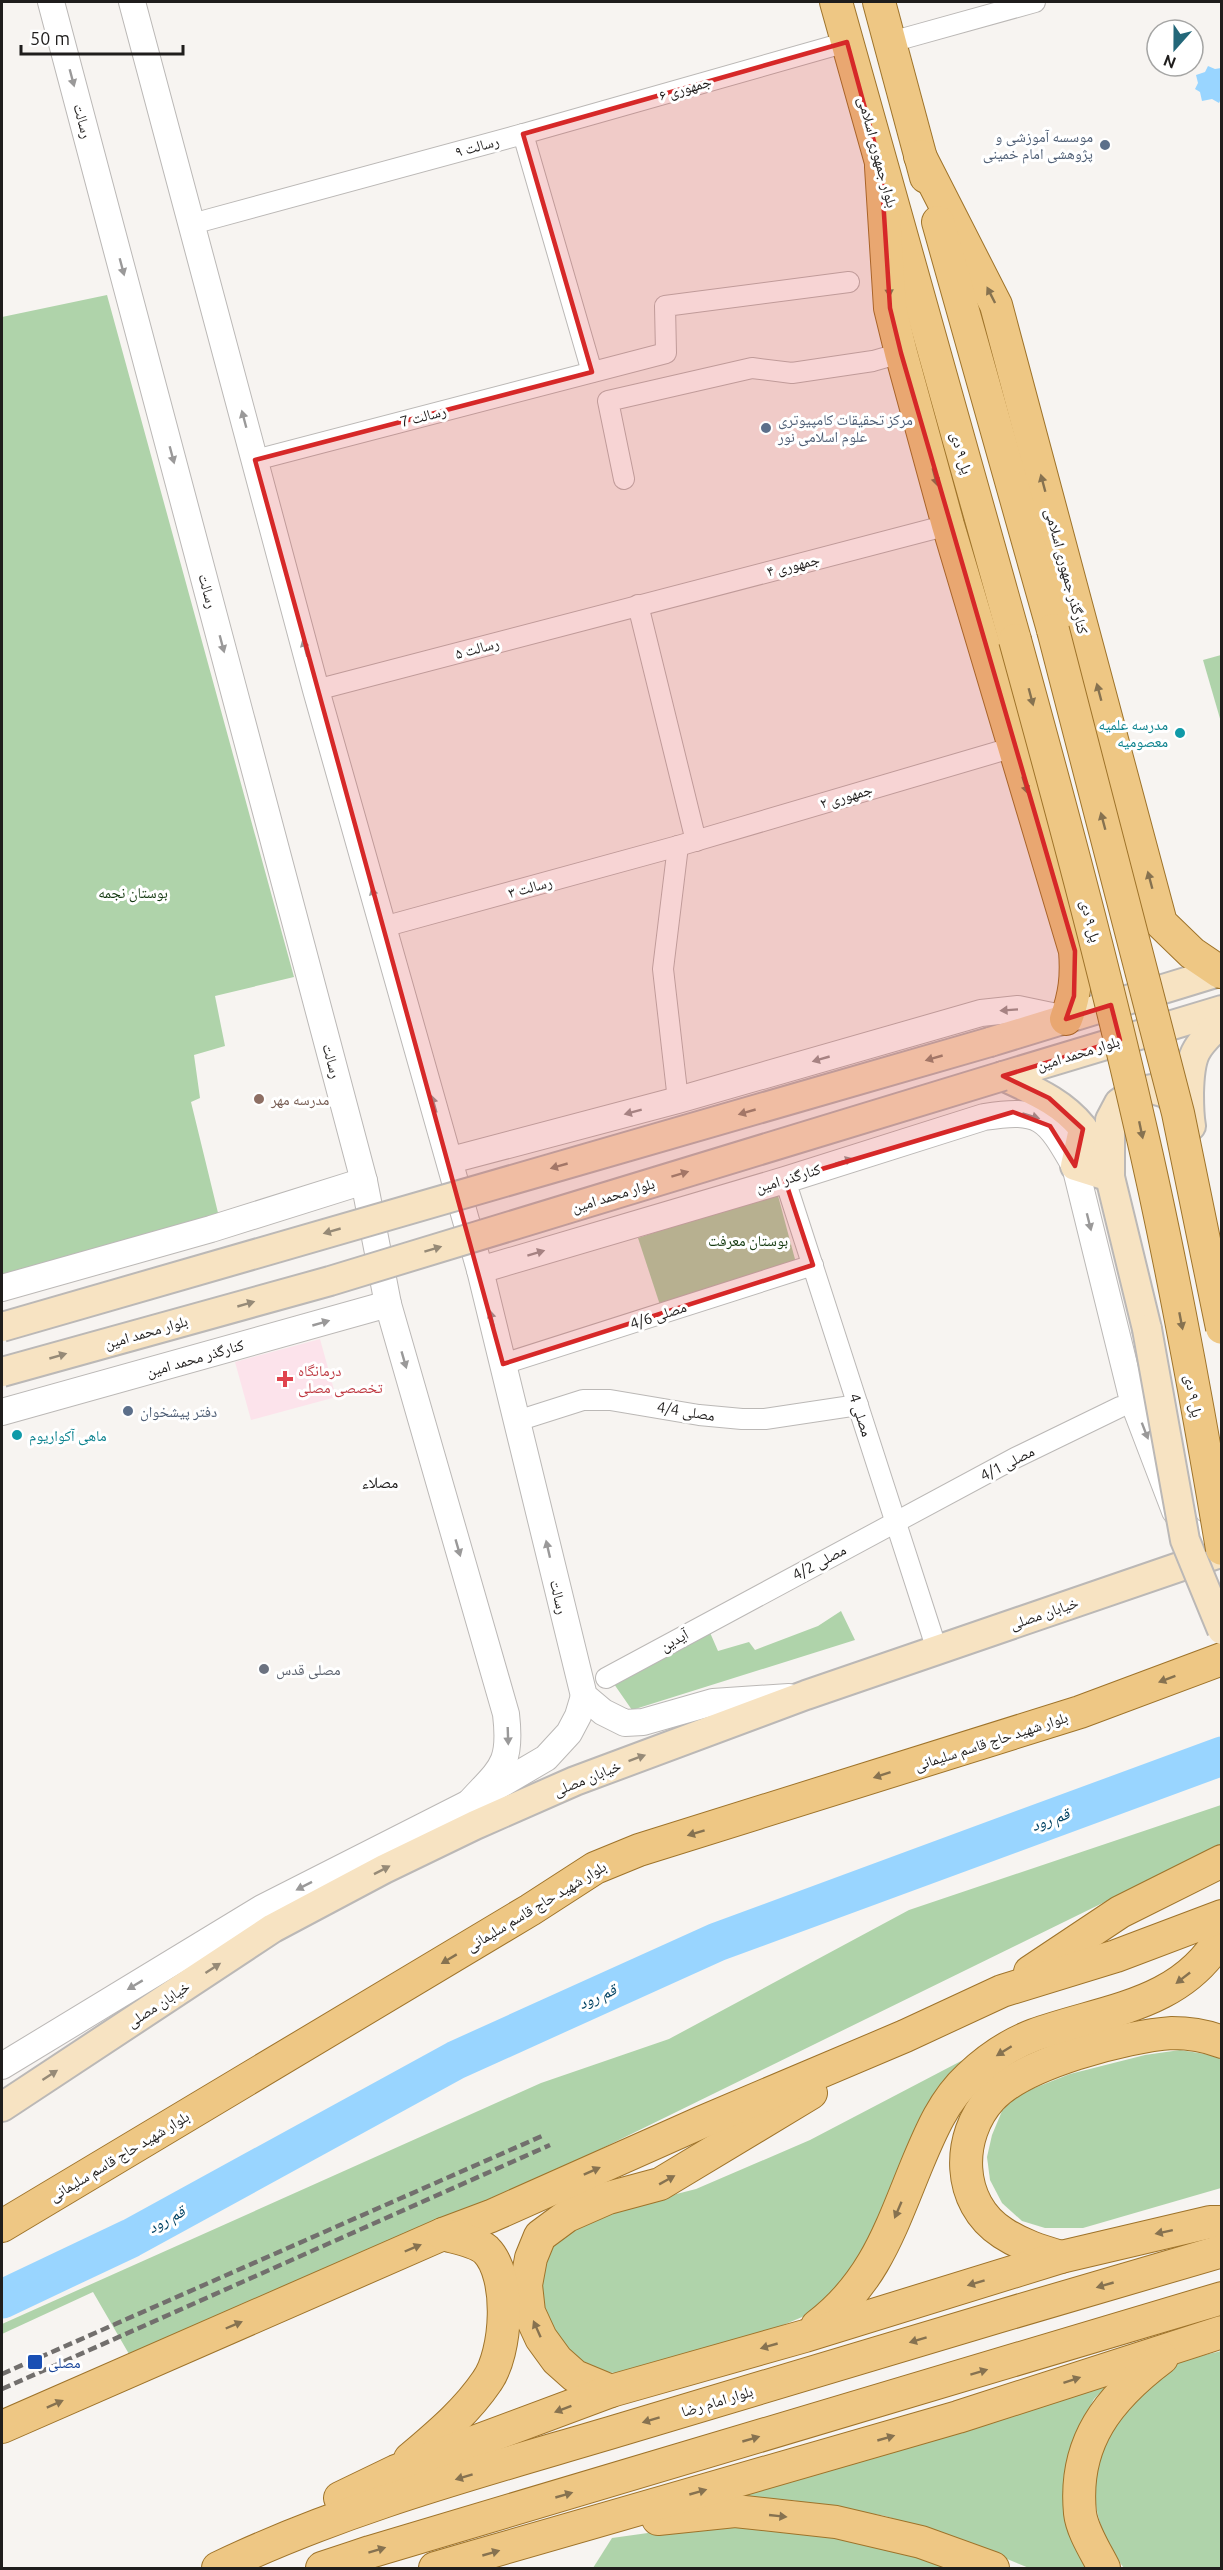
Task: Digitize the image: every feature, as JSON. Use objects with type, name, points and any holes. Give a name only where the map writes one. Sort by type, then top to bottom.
[{"type":"main road","name":"بلوار جمهوری اسلامی","points":[[836,2],[920,303]]},
{"type":"main road","points":[[879,2],[1053,630],[1179,1113],[1221,1328]]},
{"type":"main road","name":"کنارگذر جمهوری اسلامی","points":[[920,156],[996,305],[1161,923]]},
{"type":"main road","points":[[881,167],[890,308],[901,353],[948,525],[1074,951],[1077,975],[1074,996],[1066,1019]]},
{"type":"main road","name":"پل ۹ دی","points":[[920,303],[1088,906],[1144,1145],[1181,1323],[1221,1551]]},
{"type":"main road","points":[[1074,951],[1084,959],[1108,967],[1133,962],[1152,946],[1161,923],[1192,953],[1221,972]]},
{"type":"main road","points":[[2,1328],[990,1042],[1221,972]]},
{"type":"main road","name":"بلوار محمد امین","points":[[2,1372],[330,1281],[1221,1010]]},
{"type":"main road","points":[[1221,1022],[1202,1040],[1190,1063],[1189,1115],[1221,1288]]},
{"type":"main road","points":[[1003,1076],[1049,1098],[1069,1113],[1083,1129],[1110,1177]]},
{"type":"main road","points":[[1189,1115],[1166,1092],[1152,1089],[1134,1092],[1119,1103],[1110,1120],[1110,1177],[1147,1329],[1185,1540],[1221,1630]]},
{"type":"main road","points":[[1083,1129],[1075,1166],[1110,1177]]},
{"type":"main road","name":"خیابان مصلی","points":[[2,2107],[273,1928],[384,1869],[575,1781],[806,1695],[1221,1551]]},
{"type":"main road","name":"بلوار شهید حاج قاسم سلیمانی","points":[[2,2226],[530,1910],[595,1868],[639,1850],[1080,1712],[1221,1659]]},
{"type":"main road","points":[[1002,1991],[1120,1912],[1221,1861]]},
{"type":"main road","points":[[2,2427],[443,2234],[491,2216],[702,2122],[905,2036],[1002,1991],[1116,1956],[1221,1916]]},
{"type":"main road","points":[[805,2336],[837,2311],[864,2279],[889,2232],[933,2128],[952,2094],[969,2076],[1004,2050],[1034,2036],[1115,2013],[1172,1987],[1198,1966],[1221,1935]]},
{"type":"main road","points":[[1062,2257],[1026,2246],[1001,2232],[984,2215],[973,2198],[966,2176],[965,2150],[972,2126],[991,2098],[1017,2077],[1043,2065],[1064,2057],[1144,2036],[1175,2033],[1212,2038],[1221,2042]]},
{"type":"main road","points":[[611,2391],[575,2376],[556,2360],[541,2338],[529,2312],[526,2285],[531,2258],[540,2236],[567,2216],[608,2198],[660,2184],[905,2036]]},
{"type":"main road","points":[[251,2553],[328,2503],[396,2471],[611,2391],[805,2336],[1062,2257],[1210,2222],[1221,2222]]},
{"type":"main road","points":[[396,2471],[465,2412],[489,2379],[501,2343],[504,2312],[501,2284],[493,2260],[485,2249],[443,2234]]},
{"type":"main road","name":"بلوار امام رضا","points":[[218,2568],[357,2510],[975,2322],[1221,2251]]},
{"type":"main road","points":[[322,2568],[1221,2298]]},
{"type":"main road","points":[[435,2568],[958,2416],[1221,2332]]},
{"type":"main road","points":[[1104,2568],[1080,2515],[1081,2481],[1087,2450],[1097,2424],[1108,2406],[1137,2377],[1181,2344]]},
{"type":"main road","points":[[574,2529],[735,2511],[836,2522],[921,2542],[993,2568]]},
{"type":"street","name":"رسالت","points":[[51,2],[364,1181],[388,1304]]},
{"type":"street","points":[[132,2],[316,690],[451,1160],[678,1100],[981,1013],[1018,1009],[1066,1019]]},
{"type":"street","points":[[891,42],[1035,2]]},
{"type":"street","name":"جمهوری ۶","points":[[523,134],[848,42]]},
{"type":"street","points":[[523,134],[592,372]]},
{"type":"street","name":"رسالت ۹","points":[[192,224],[523,134]]},
{"type":"street","name":"رسالت 7","points":[[255,460],[666,352],[665,306],[849,282]]},
{"type":"street","points":[[624,479],[608,401],[752,368],[792,373],[873,362],[901,353]]},
{"type":"street","name":"جمهوری ۴","points":[[638,605],[948,525]]},
{"type":"street","points":[[638,605],[687,843],[663,969],[678,1100]]},
{"type":"street","name":"رسالت ۵","points":[[316,690],[638,605]]},
{"type":"street","name":"جمهوری ۲","points":[[687,843],[1014,747]]},
{"type":"street","name":"رسالت ۳","points":[[383,927],[687,843]]},
{"type":"street","name":"کنارگذر امین","points":[[480,1270],[984,1117],[1013,1112],[1040,1118],[1050,1125],[1075,1166],[1133,1401],[1174,1511],[1189,1530],[1199,1536],[1221,1539]]},
{"type":"street","name":"رسالت","points":[[451,1160],[583,1692]]},
{"type":"street","name":"مصلی 4","points":[[785,1179],[937,1650]]},
{"type":"street","points":[[2,1288],[211,1229],[364,1181]]},
{"type":"street","name":"مصلی 4/6","points":[[503,1364],[813,1265]]},
{"type":"street","points":[[388,1304],[506,1714],[510,1742],[502,1767],[469,1803]]},
{"type":"street","name":"کنارگذر محمد امین","points":[[2,1412],[388,1304]]},
{"type":"street","name":"مصلی 4/4","points":[[517,1421],[583,1400],[610,1400],[699,1415],[742,1419],[765,1419],[858,1405]]},
{"type":"street","name":"مصلی 4/1","points":[[895,1522],[1015,1458],[1120,1407]]},
{"type":"street","name":"مصلی 4/2","points":[[742,1603],[895,1522]]},
{"type":"street","name":"آیدین","points":[[606,1678],[742,1603]]},
{"type":"street","points":[[583,1692],[603,1712],[625,1723],[644,1722],[713,1702],[806,1695]]},
{"type":"street","name":"خیابان مصلی","points":[[2,2066],[262,1908],[469,1803],[546,1758],[569,1733],[578,1716],[583,1692]]},
{"type":"highlighted area","points":[[847,42],[881,167],[890,308],[901,353],[1075,951],[1074,996],[1066,1019],[1111,1005],[1120,1040],[1003,1076],[1049,1098],[1083,1129],[1075,1166],[1050,1126],[1013,1112],[785,1180],[813,1265],[503,1364],[255,460],[592,372],[523,134]]},
{"type":"shaded area","name":"درمانگاه تخصصی مصلی","points":[[320,1339],[336,1397],[251,1420],[235,1362]]},
{"type":"green space","name":"بوستان نجمه","points":[[107,295],[294,977],[215,996],[225,1046],[194,1055],[200,1098],[191,1102],[220,1221],[2,1276],[2,317]]},
{"type":"green space","points":[[1222,655],[1221,722],[1203,660]]},
{"type":"green space","name":"بوستان معرفت","points":[[777,1192],[796,1263],[660,1305],[638,1238]]},
{"type":"green space","points":[[841,1611],[855,1640],[632,1710],[614,1684],[708,1628],[718,1651],[749,1642],[755,1650],[818,1626]]},
{"type":"green space","points":[[1221,1805],[1221,1845],[568,2165],[129,2354],[93,2292],[2,2334],[2,2324],[541,2083],[669,2039],[909,1910]]},
{"type":"green space","points":[[1180,2050],[1221,2059],[1221,2188],[1083,2228],[1045,2228],[1022,2221],[1002,2203],[990,2180],[987,2157],[992,2135],[1002,2111],[1019,2094],[1070,2074],[1145,2055]]},
{"type":"green space","points":[[963,2060],[936,2092],[870,2252],[814,2312],[769,2331],[623,2374],[598,2371],[573,2361],[539,2312],[546,2245],[571,2226],[614,2210],[696,2189],[810,2140]]},
{"type":"green space","points":[[1221,2351],[1221,2568],[1124,2568],[1106,2540],[1097,2510],[1095,2481],[1100,2452],[1112,2425],[1129,2400],[1153,2379],[1181,2362]]},
{"type":"green space","points":[[1121,2372],[1094,2399],[1078,2429],[1067,2461],[1087,2568],[1029,2568],[954,2537],[885,2516],[791,2500],[726,2498]]},
{"type":"green space","points":[[743,2527],[834,2535],[904,2551],[951,2568],[593,2568],[612,2538],[655,2532]]},
{"type":"water","points":[[1208,66],[1215,69],[1221,68],[1219,103],[1212,99],[1202,101],[1200,92],[1195,89],[1198,83],[1197,78],[1205,78]]},
{"type":"waterway","name":"قم رود","points":[[2,2299],[131,2238],[456,2060],[717,1942],[1222,1756]]},
{"type":"railway","points":[[2,2374],[542,2136]]},
{"type":"railway","points":[[2,2389],[550,2145]]},
{"type":"place","name":"موسسه آموزشی و پژوهشی امام خمینی","points":[[1105,145]]},
{"type":"place","name":"مرکز تحقیقات کامپیوتری علوم اسلامی نور","points":[[766,428]]},
{"type":"place","name":"مدرسه علمیه معصومیه","points":[[1180,733]]},
{"type":"place","name":"مدرسه مهر","points":[[259,1099]]},
{"type":"place","name":"درمانگاه تخصصی مصلی","points":[[285,1379]]},
{"type":"place","name":"دفتر پیشخوان","points":[[128,1411]]},
{"type":"place","name":"ماهی آکواریوم","points":[[17,1435]]},
{"type":"place","name":"مصلی قدس","points":[[264,1669]]},
{"type":"place","name":"مصلی","points":[[35,2362]]},
{"type":"district","name":"مصلاء","points":[[380,1482]]}]
